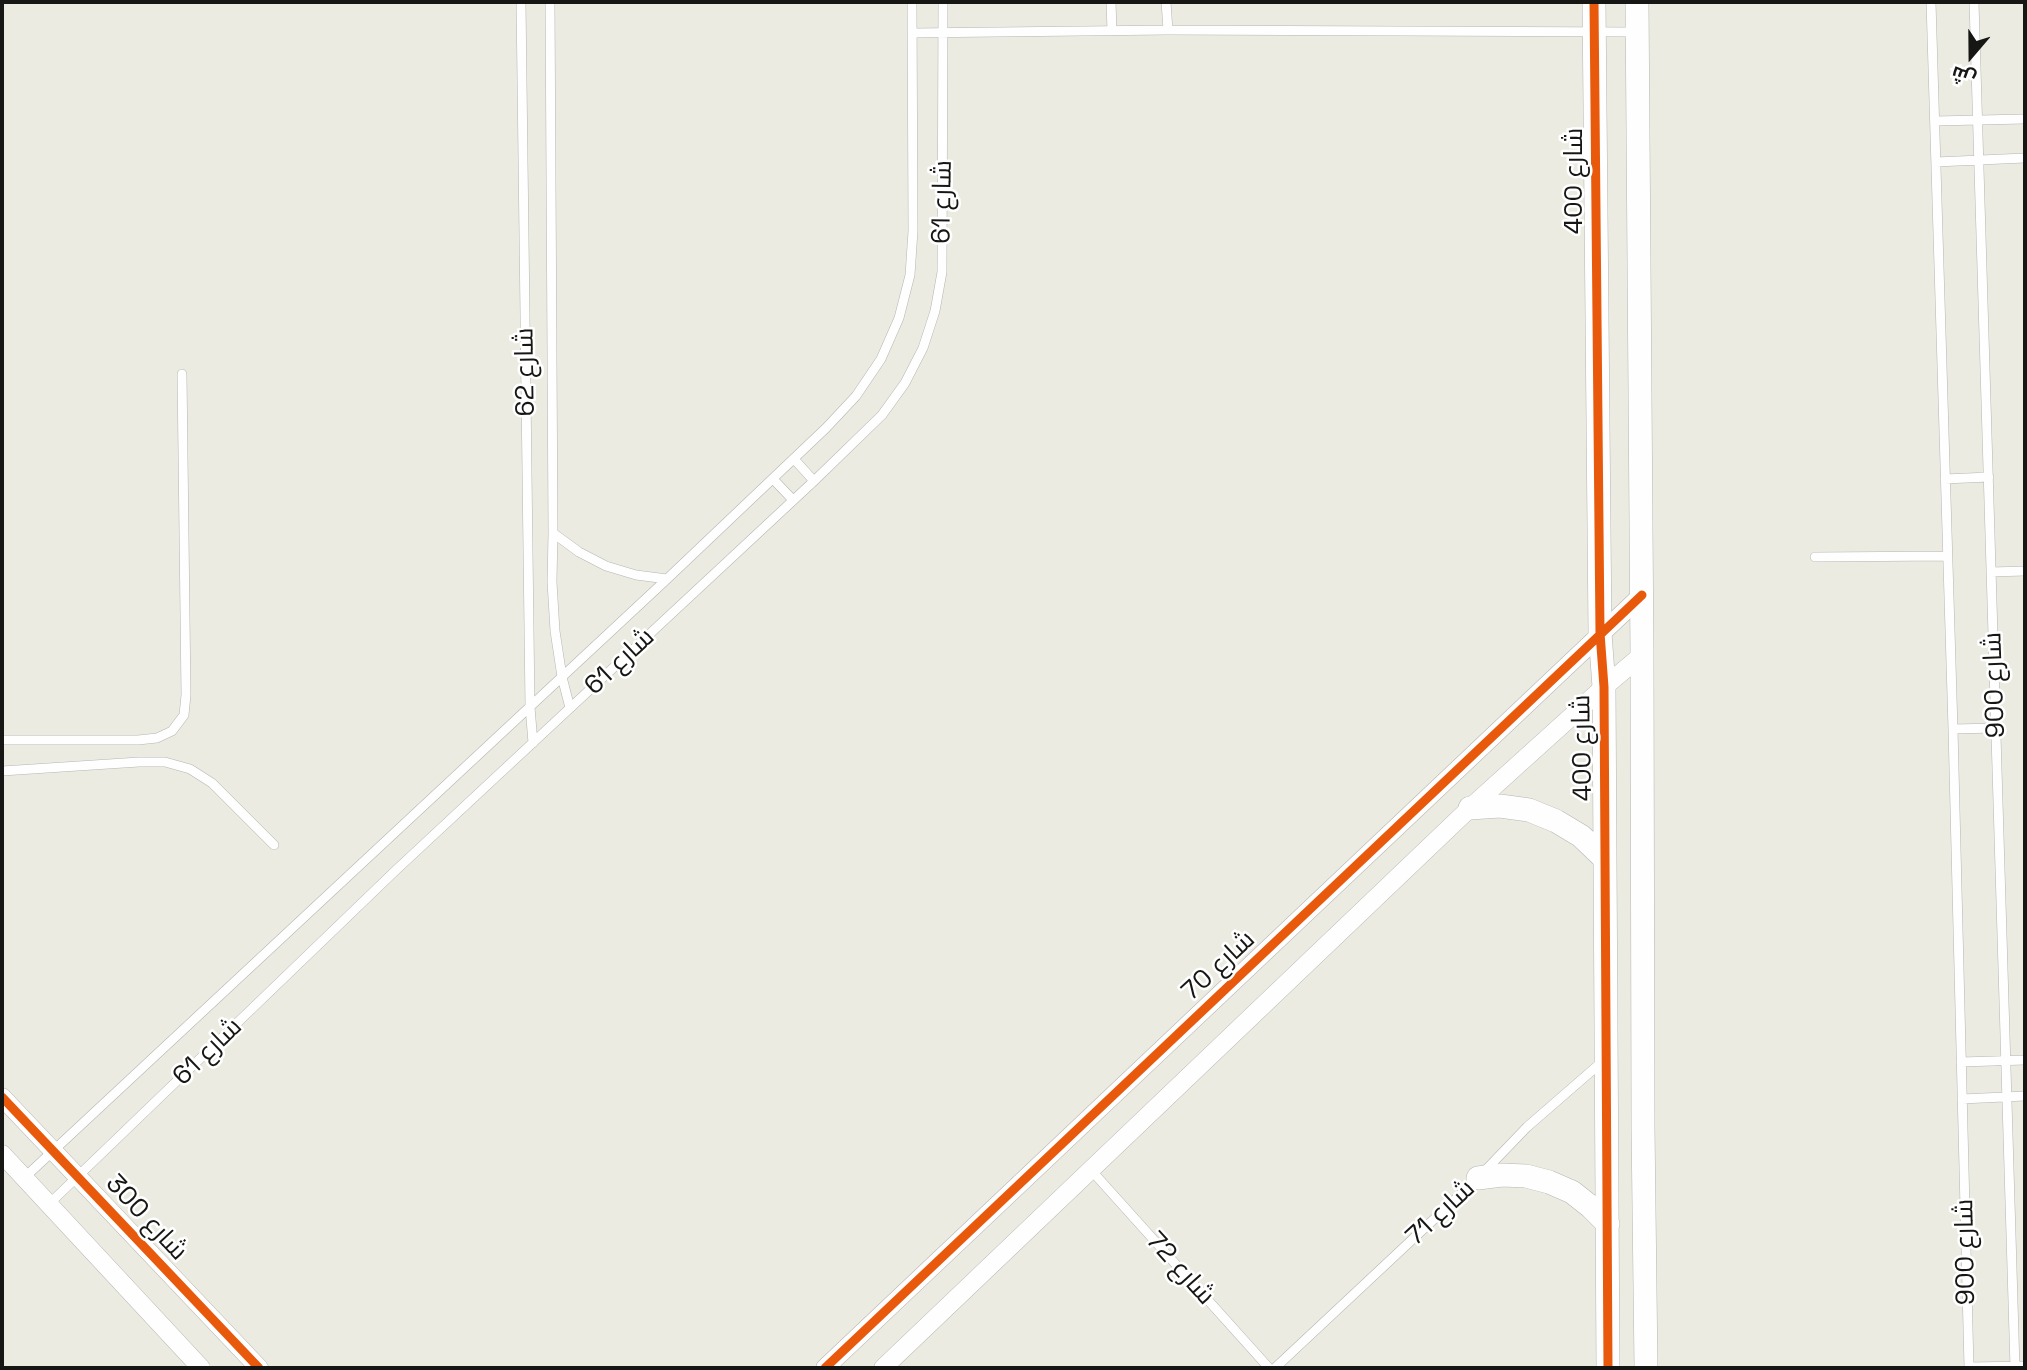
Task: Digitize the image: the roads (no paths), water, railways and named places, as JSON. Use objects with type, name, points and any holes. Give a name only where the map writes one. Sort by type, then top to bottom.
[{"type":"street","name":"شارع 400","points":[[1594,2],[1600,633],[1604,688],[1608,1368]]},
{"type":"street","points":[[1637,2],[1643,1127],[1647,1368]]},
{"type":"street","name":"شارع 70","points":[[825,1368],[1642,594]]},
{"type":"street","points":[[883,1368],[1470,808],[1642,655]]},
{"type":"street","points":[[1470,808],[1500,806],[1529,810],[1556,821],[1581,836],[1605,859]]},
{"type":"street","name":"شارع 300","points":[[2,1097],[259,1368]]},
{"type":"street","points":[[2,1154],[201,1368]]},
{"type":"street","points":[[1478,1178],[1526,1176],[1549,1182],[1572,1192],[1591,1206],[1608,1224]]},
{"type":"lane","name":"شارع 62","points":[[521,2],[530,707],[533,743]]},
{"type":"lane","name":"شارع 62","points":[[550,2],[554,533],[552,582],[555,631],[570,708]]},
{"type":"lane","name":"شارع 61","points":[[24,1178],[667,579],[794,459],[856,396],[881,359],[899,318],[910,275],[913,231],[912,2]]},
{"type":"lane","name":"شارع 61","points":[[48,1205],[395,871],[882,415],[923,348],[935,311],[942,272],[943,2]]},
{"type":"lane","points":[[1111,2],[1112,31]]},
{"type":"lane","points":[[1167,2],[1168,30]]},
{"type":"lane","name":"شارع 900","points":[[1931,2],[1969,1368]]},
{"type":"lane","name":"شارع 900","points":[[1974,2],[2007,1097],[2018,1367]]},
{"type":"lane","points":[[913,33],[1168,30],[1637,32]]},
{"type":"lane","points":[[1935,121],[2025,119]]},
{"type":"lane","points":[[1936,162],[2025,158]]},
{"type":"lane","points":[[2,740],[157,738],[173,732],[184,715],[186,695],[182,374]]},
{"type":"lane","points":[[794,459],[814,481]]},
{"type":"lane","points":[[1945,479],[1989,477]]},
{"type":"lane","points":[[773,479],[793,500]]},
{"type":"lane","points":[[554,533],[579,552],[606,566],[636,575],[667,579]]},
{"type":"lane","points":[[1815,557],[1947,556]]},
{"type":"lane","points":[[1991,572],[2025,572]]},
{"type":"lane","points":[[1953,729],[1996,728]]},
{"type":"lane","points":[[2,771],[165,762],[190,769],[212,783],[274,845]]},
{"type":"lane","name":"شارع 71","points":[[1275,1368],[1478,1178],[1527,1127],[1607,1058]]},
{"type":"lane","points":[[1961,1062],[2025,1060]]},
{"type":"lane","points":[[1962,1100],[2025,1096]]},
{"type":"lane","name":"شارع 72","points":[[1091,1170],[1269,1368]]},
{"type":"lane","points":[[1969,1368],[2018,1367]]}]
